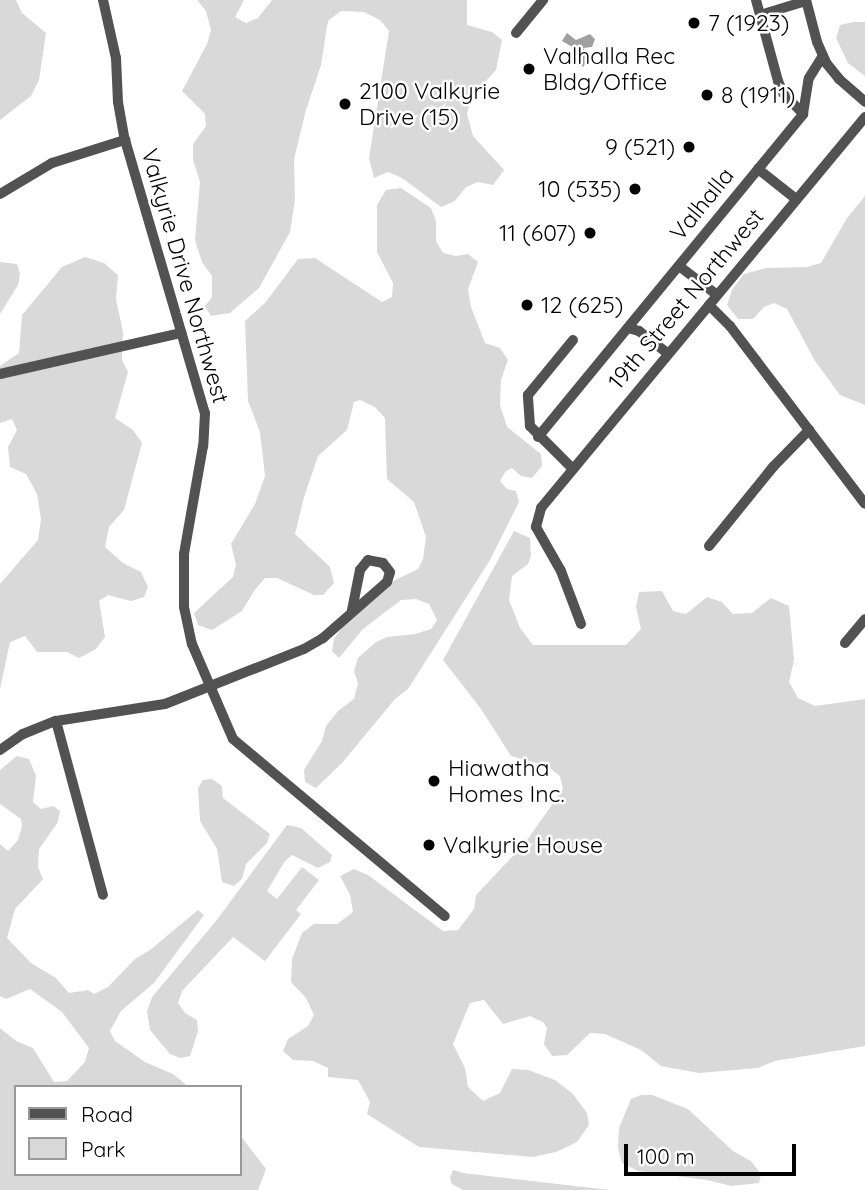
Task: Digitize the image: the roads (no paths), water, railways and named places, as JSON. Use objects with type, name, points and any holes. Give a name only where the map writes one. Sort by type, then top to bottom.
[{"type":"street","name":"Valkyrie Drive Northwest","points":[[103,0],[116,58],[118,102],[125,140],[205,414],[205,431],[184,554],[184,607],[192,645],[226,729],[241,747],[445,916]]},
{"type":"street","points":[[516,33],[543,0]]},
{"type":"street","points":[[756,0],[783,93],[803,114]]},
{"type":"street","points":[[760,15],[806,0],[823,56],[839,79],[865,102]]},
{"type":"street","name":"Valhalla","points":[[538,437],[803,114],[809,78],[823,56]]},
{"type":"street","name":"19th Street Northwest","points":[[580,624],[561,571],[536,527],[541,508],[865,117]]},
{"type":"street","points":[[0,194],[52,163],[125,140]]},
{"type":"street","name":"Valhalla","points":[[758,169],[796,199]]},
{"type":"street","name":"Valhalla","points":[[679,266],[713,300],[865,504]]},
{"type":"street","points":[[628,328],[639,331],[668,354]]},
{"type":"street","points":[[0,374],[181,333]]},
{"type":"street","points":[[573,340],[528,395],[530,426],[538,437],[573,469]]},
{"type":"street","points":[[709,546],[773,467],[809,430]]},
{"type":"street","points":[[0,750],[23,734],[56,721],[83,715],[157,707],[310,646],[335,628],[352,610],[387,582],[390,572],[383,563],[368,561],[359,570],[352,610]]},
{"type":"street","points":[[845,643],[865,619]]},
{"type":"street","points":[[56,721],[103,895]]},
{"type":"place","name":"7 (1923)","points":[[694,23]]},
{"type":"place","name":"Valhalla Rec Bldg/Office","points":[[529,69]]},
{"type":"place","name":"8 (1911)","points":[[707,95]]},
{"type":"place","name":"2100 Valkyrie Drive (15)","points":[[345,104]]},
{"type":"place","name":"9 (521)","points":[[689,147]]},
{"type":"place","name":"10 (535)","points":[[635,189]]},
{"type":"place","name":"11 (607)","points":[[590,233]]},
{"type":"place","name":"12 (625)","points":[[527,305]]},
{"type":"place","name":"Hiawatha Homes Inc.","points":[[434,781]]},
{"type":"place","name":"Valkyrie House","points":[[429,845]]}]
